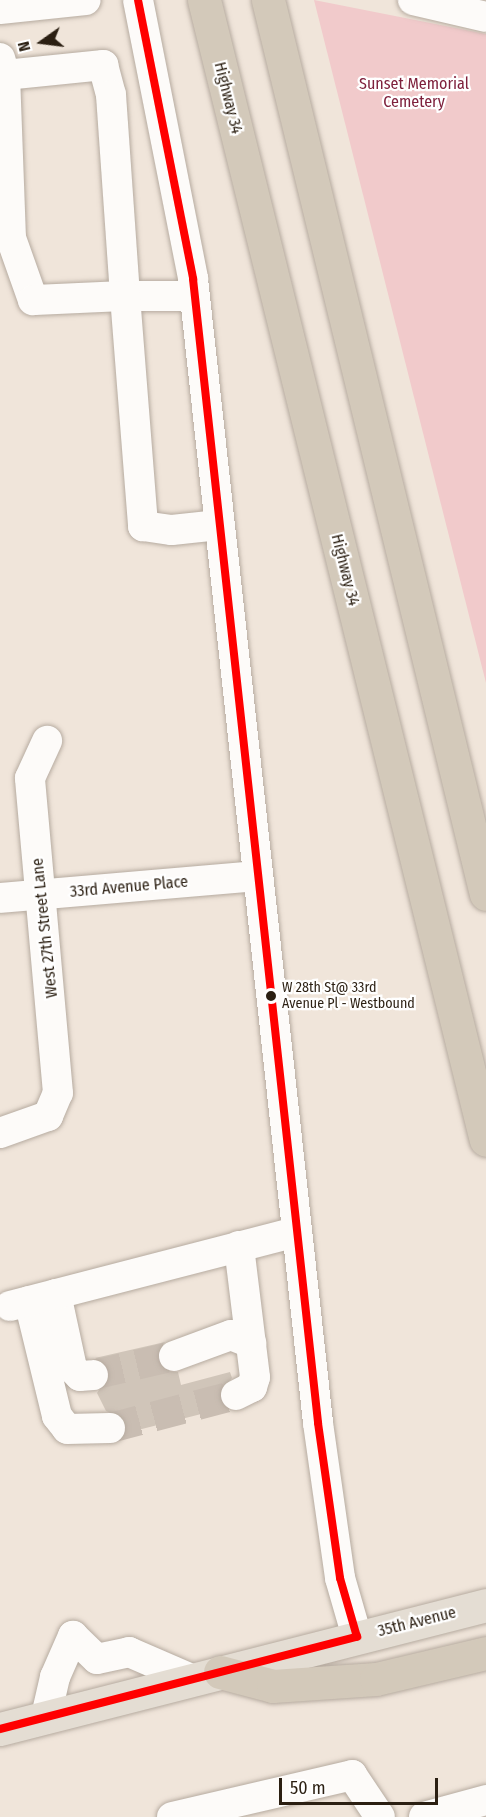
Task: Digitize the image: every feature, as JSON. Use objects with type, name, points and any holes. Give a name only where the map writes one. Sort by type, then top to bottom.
[{"type":"highway","name":"Highway 34","points":[[204,0],[486,1140]]},
{"type":"highway","points":[[268,0],[486,894]]},
{"type":"highway","points":[[206,1675],[273,1686],[376,1679],[486,1653]]},
{"type":"main road","name":"35th Avenue","points":[[0,1729],[357,1636],[486,1605]]},
{"type":"street","points":[[0,9],[86,0]]},
{"type":"street","points":[[138,0],[194,296],[297,1232],[334,1534],[357,1636]]},
{"type":"street","points":[[413,0],[486,17]]},
{"type":"street","points":[[194,296],[125,296],[33,300],[11,238],[2,67],[103,65],[111,95],[125,296],[143,526],[172,530],[219,525]]},
{"type":"street","name":"West 27th Street Lane","points":[[0,1133],[48,1116],[58,1093],[59,1076],[30,778],[47,741]]},
{"type":"street","name":"33rd Avenue Place","points":[[0,898],[257,876]]},
{"type":"street","points":[[32,1300],[297,1232]]},
{"type":"street","points":[[236,1395],[252,1387],[255,1377],[239,1246]]},
{"type":"street","points":[[32,1300],[72,1368],[80,1376],[93,1375]]},
{"type":"street","points":[[32,1300],[57,1416],[67,1429],[110,1428]]},
{"type":"street","points":[[174,1356],[231,1335],[251,1343]]},
{"type":"street","points":[[46,1716],[55,1677],[73,1636],[97,1659],[129,1652],[206,1675]]},
{"type":"street","points":[[172,1817],[352,1775],[380,1817]]},
{"type":"street","points":[[424,1817],[486,1800]]},
{"type":"green space","name":"Sunset Memorial Cemetery","points":[[314,0],[486,34],[486,683]]},
{"type":"building","points":[[165,1342],[157,1353],[158,1361],[163,1370],[178,1372],[181,1385],[230,1372],[232,1378],[219,1393],[225,1408],[126,1433],[124,1419],[106,1411],[97,1393],[110,1374],[107,1365],[95,1358]]},
{"type":"tunnel","points":[[93,1375],[174,1356]]},
{"type":"tunnel","points":[[110,1428],[236,1395]]},
{"type":"transit line","points":[[138,0],[193,279],[318,1423],[340,1578],[357,1637]]},
{"type":"transit line","points":[[0,1729],[357,1637]]},
{"type":"place","name":"W 28th St@ 33rd Avenue Pl - Westbound","points":[[271,996]]}]
